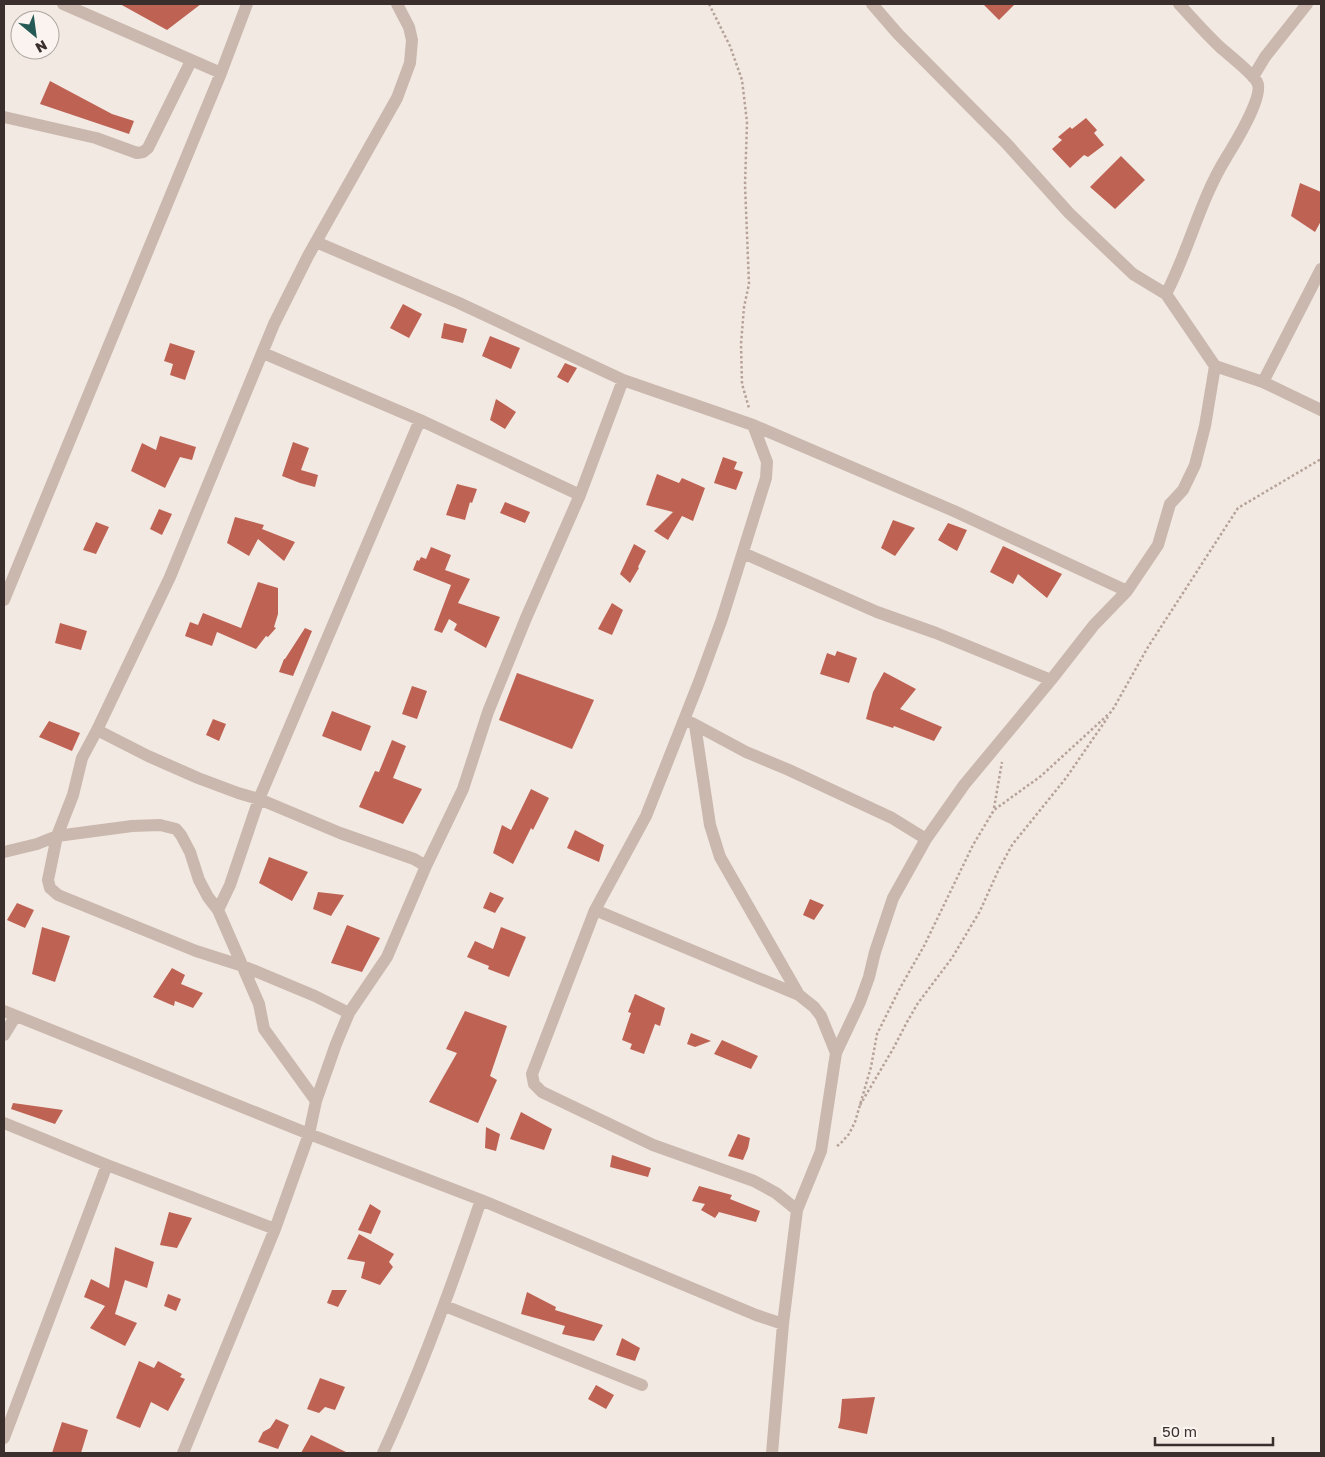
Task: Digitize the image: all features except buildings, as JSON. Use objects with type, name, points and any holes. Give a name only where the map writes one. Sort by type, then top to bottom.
[{"type":"street","points":[[4,600],[221,73],[247,4]]},
{"type":"street","points":[[349,1014],[315,996],[243,966],[196,951],[58,895],[50,888],[48,880],[56,836],[73,795],[82,758],[170,577],[274,324],[316,242],[397,98],[410,63],[412,40],[409,27],[397,4]]},
{"type":"street","points":[[872,4],[898,34],[1006,143],[1069,213],[1133,274],[1166,294],[1215,366],[1263,382],[1321,410]]},
{"type":"street","points":[[1166,294],[1179,269],[1204,202],[1221,167],[1240,136],[1259,92],[1258,82],[1219,46],[1179,4]]},
{"type":"street","points":[[1253,77],[1265,57],[1307,4]]},
{"type":"street","points":[[72,5],[190,61],[221,73]]},
{"type":"street","points":[[4,117],[96,138],[137,153],[143,152],[148,148],[190,61]]},
{"type":"street","points":[[316,242],[459,303],[623,380],[753,425],[962,515],[1127,591]]},
{"type":"street","points":[[1263,382],[1321,269]]},
{"type":"street","points":[[263,353],[420,420],[580,495]]},
{"type":"street","points":[[772,1453],[783,1324],[797,1210],[821,1151],[836,1054],[860,1002],[893,898],[926,840],[964,786],[1094,625],[1127,591],[1158,545],[1170,504],[1183,490],[1195,465],[1206,426],[1215,366]]},
{"type":"street","points":[[183,1453],[275,1229],[309,1134],[316,1101],[336,1044],[349,1014],[387,958],[426,866],[463,789],[488,712],[526,618],[580,495],[623,380]]},
{"type":"street","points":[[218,910],[230,885],[259,799],[420,420]]},
{"type":"street","points":[[753,425],[767,462],[766,478],[743,553],[699,682],[646,816],[595,910],[532,1074],[534,1084],[542,1092],[653,1145],[754,1181],[776,1193],[797,1210]]},
{"type":"street","points":[[743,553],[877,612],[936,633],[1051,680]]},
{"type":"street","points":[[683,719],[746,752],[884,814],[926,840]]},
{"type":"street","points":[[695,725],[710,825],[720,857],[799,995]]},
{"type":"street","points":[[97,730],[148,756],[198,778],[259,799],[340,833],[414,859],[426,866]]},
{"type":"street","points":[[4,852],[37,844],[56,836],[132,826],[160,825],[176,829],[182,835],[199,880],[218,910],[243,966],[259,1004],[264,1029],[316,1101]]},
{"type":"street","points":[[595,910],[799,995],[814,1007],[821,1016],[836,1054]]},
{"type":"street","points":[[4,1035],[10,1014],[309,1134],[482,1200],[783,1324]]},
{"type":"street","points":[[4,1123],[107,1165],[275,1229]]},
{"type":"street","points":[[4,1438],[107,1165]]},
{"type":"street","points":[[383,1453],[445,1306],[482,1200]]},
{"type":"street","points":[[445,1306],[642,1385]]},
{"type":"path","points":[[709,4],[730,46],[742,80],[746,122],[745,185],[749,284],[744,307],[741,344],[742,384],[753,425]]},
{"type":"path","points":[[858,1108],[893,1049],[906,1022],[952,958],[980,911],[1012,845],[1066,778],[1112,711],[1148,647],[1238,508],[1321,459]]},
{"type":"path","points":[[994,810],[1042,776],[1112,711]]},
{"type":"path","points":[[821,1151],[840,1144],[849,1134],[855,1122],[877,1034],[924,946],[973,845],[994,810],[1006,736]]}]
